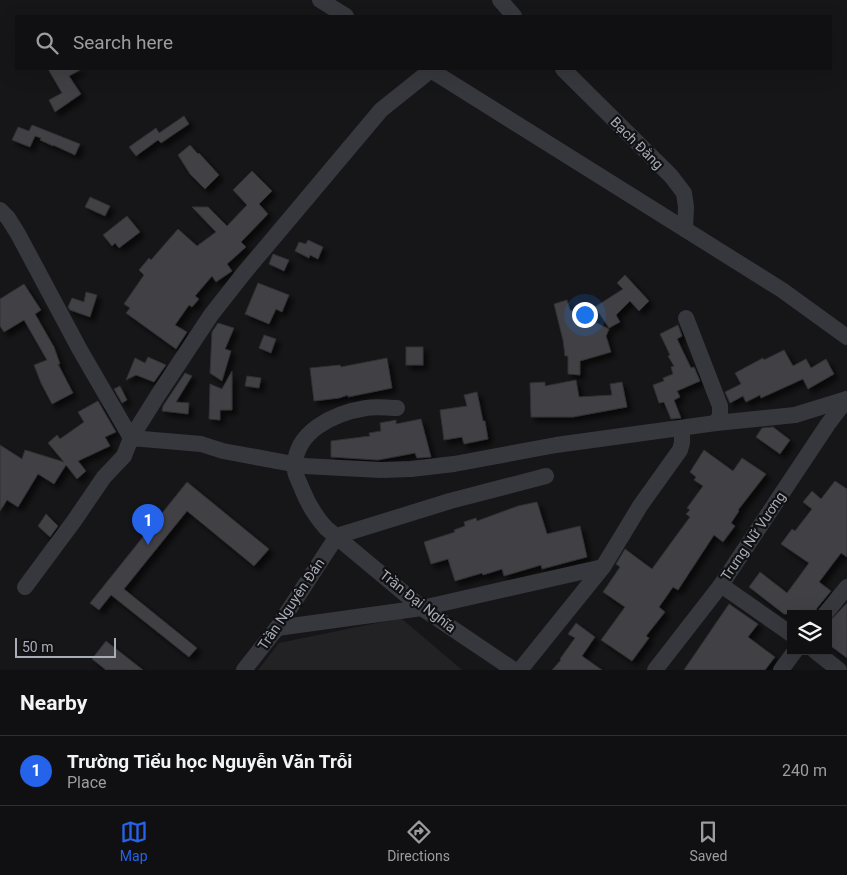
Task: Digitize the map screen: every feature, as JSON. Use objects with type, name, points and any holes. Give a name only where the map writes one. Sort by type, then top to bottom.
[{"type":"street","points":[[320,0],[344,15]]},
{"type":"street","points":[[500,0],[513,15]]},
{"type":"street","points":[[25,588],[104,477],[124,456],[131,438],[158,395],[212,315],[244,273],[381,110],[429,70]]},
{"type":"street","points":[[432,70],[782,290],[847,337]]},
{"type":"street","name":"Bạch Đằng","points":[[564,70],[671,176],[684,193],[686,207],[685,229]]},
{"type":"street","points":[[0,210],[8,218],[18,234],[80,350],[131,438]]},
{"type":"street","points":[[686,318],[720,406],[720,414],[716,422]]},
{"type":"street","points":[[131,438],[201,444],[223,452],[296,464],[381,470],[411,469],[454,464],[556,445],[716,422],[795,415],[847,399]]},
{"type":"street","name":"Trưng Nữ Vương","points":[[655,670],[721,585],[828,424],[847,399]]},
{"type":"street","points":[[296,464],[297,455],[304,438],[335,416],[367,408],[397,408]]},
{"type":"street","points":[[520,670],[603,567],[640,506],[680,450],[682,428]]},
{"type":"street","name":"Trần Đại Nghĩa","points":[[296,464],[295,472],[314,515],[422,608],[514,670]]},
{"type":"street","points":[[332,532],[546,476]]},
{"type":"street","name":"Trần Nguyên Đán","points":[[244,670],[277,628],[332,532]]},
{"type":"street","points":[[277,628],[422,608],[603,567]]},
{"type":"street","points":[[721,585],[787,631]]},
{"type":"street","points":[[828,610],[847,587]]},
{"type":"street","points":[[782,670],[792,655]]},
{"type":"street","points":[[820,655],[839,670]]},
{"type":"shaded area","points":[[401,618],[462,670],[258,670],[279,643]]},
{"type":"building","points":[[49,70],[80,70],[69,76],[81,94],[55,112],[49,100],[62,93]]},
{"type":"building","points":[[184,116],[189,124],[161,143],[158,140],[136,156],[129,147],[156,128],[159,133]]},
{"type":"building","points":[[32,125],[80,144],[75,155],[35,136],[30,147],[12,140],[18,127],[29,131]]},
{"type":"building","points":[[190,145],[219,175],[205,189],[190,174],[178,155]]},
{"type":"building","points":[[252,171],[272,191],[259,204],[268,214],[241,242],[246,247],[227,264],[232,271],[216,282],[212,276],[195,296],[199,299],[192,307],[189,305],[175,325],[187,332],[176,349],[126,313],[130,308],[124,304],[144,275],[139,270],[149,258],[151,260],[178,229],[197,246],[216,232],[192,207],[208,207],[227,226],[247,205],[233,190]]},
{"type":"building","points":[[90,197],[110,206],[105,216],[85,207]]},
{"type":"building","points":[[127,216],[140,232],[119,248],[115,243],[112,246],[103,235]]},
{"type":"building","points":[[308,240],[323,247],[318,259],[310,255],[309,258],[295,251],[299,242],[306,244]]},
{"type":"building","points":[[273,254],[289,260],[284,271],[269,264]]},
{"type":"building","points":[[625,275],[649,301],[639,311],[630,301],[616,315],[620,322],[609,328],[595,307],[623,289],[617,283]]},
{"type":"building","points":[[258,283],[289,295],[282,312],[276,309],[269,324],[245,314]]},
{"type":"building","points":[[24,284],[41,310],[35,314],[54,347],[60,364],[58,364],[73,393],[52,404],[34,365],[47,360],[24,320],[4,332],[0,326],[0,299]]},
{"type":"building","points":[[86,292],[97,295],[90,317],[70,310],[68,307],[72,298],[84,302]]},
{"type":"building","points":[[567,300],[570,310],[609,329],[606,336],[611,352],[580,361],[580,375],[568,374],[568,356],[565,356],[554,304]]},
{"type":"building","points":[[218,323],[234,328],[225,349],[231,351],[222,381],[210,373],[212,332]]},
{"type":"building","points":[[678,325],[682,336],[677,339],[691,368],[694,367],[700,381],[677,391],[680,397],[674,400],[681,418],[671,419],[664,402],[659,403],[653,385],[664,381],[663,378],[673,374],[671,367],[674,366],[660,334]]},
{"type":"building","points":[[264,335],[276,339],[271,353],[259,348]]},
{"type":"building","points":[[406,347],[423,347],[423,365],[406,365]]},
{"type":"building","points":[[784,350],[793,366],[806,359],[811,368],[826,359],[834,374],[808,389],[803,379],[761,398],[760,395],[746,402],[743,396],[730,403],[725,392],[741,384],[735,373],[763,358],[764,360]]},
{"type":"building","points":[[148,357],[166,365],[154,382],[136,375],[126,380],[135,358],[145,363]]},
{"type":"building","points":[[387,358],[392,388],[348,397],[348,395],[314,401],[310,368],[340,365],[341,367]]},
{"type":"building","points":[[232,371],[232,410],[220,410],[220,420],[209,419],[210,384],[222,389]]},
{"type":"building","points":[[185,373],[192,376],[176,402],[189,403],[188,414],[162,411],[163,406]]},
{"type":"building","points":[[247,376],[261,378],[259,388],[245,386]]},
{"type":"building","points":[[576,380],[579,397],[612,395],[610,384],[622,382],[627,407],[573,417],[531,417],[530,383],[545,382],[545,386]]},
{"type":"building","points":[[120,386],[127,400],[122,403],[114,389]]},
{"type":"building","points":[[477,392],[488,439],[464,444],[462,437],[444,440],[440,410],[467,406],[464,395]]},
{"type":"building","points":[[98,401],[116,432],[105,437],[110,446],[78,461],[86,471],[77,479],[66,465],[54,484],[38,474],[18,507],[7,500],[0,511],[0,445],[22,459],[25,450],[64,462],[48,443],[57,435],[60,439],[84,422],[78,412]]},
{"type":"building","points":[[421,419],[431,457],[417,458],[415,453],[378,460],[331,457],[331,441],[370,436],[369,433],[381,431],[380,423],[396,420],[396,424]]},
{"type":"building","points":[[773,427],[790,440],[780,454],[756,437],[762,428]]},
{"type":"building","points":[[704,450],[733,471],[742,458],[766,474],[738,510],[731,523],[735,526],[723,542],[714,535],[678,590],[673,587],[659,607],[665,612],[646,636],[649,638],[632,661],[601,640],[625,607],[603,592],[620,567],[616,564],[625,549],[652,569],[690,517],[686,514],[690,510],[687,508],[703,486],[694,480],[696,477],[690,472]]},
{"type":"building","points":[[835,481],[847,489],[847,557],[841,553],[819,582],[831,591],[816,610],[787,610],[787,614],[784,614],[749,587],[760,572],[787,593],[809,563],[781,544],[792,529],[795,531],[812,509],[803,502],[812,491],[821,499]]},
{"type":"building","points":[[187,482],[269,549],[254,566],[187,511],[124,589],[197,648],[189,657],[111,595],[99,610],[90,603]]},
{"type":"building","points":[[537,502],[547,534],[580,526],[587,557],[542,569],[541,565],[504,576],[502,569],[455,581],[448,559],[431,564],[424,542],[455,532],[454,530],[465,526],[464,522],[476,518],[477,521],[518,506]]},
{"type":"building","points":[[46,514],[58,526],[50,537],[38,526]]},
{"type":"building","points":[[847,603],[847,658],[832,647],[832,619]]},
{"type":"building","points":[[729,604],[758,624],[748,637],[775,657],[765,670],[684,670]]},
{"type":"building","points":[[576,623],[595,637],[582,656],[602,670],[552,670],[575,638],[568,634]]},
{"type":"building","points":[[106,641],[143,670],[106,670],[92,659]]},
{"type":"place","name":"Trường Tiểu học Nguyễn Văn Trỗi","points":[[148,545]]}]
